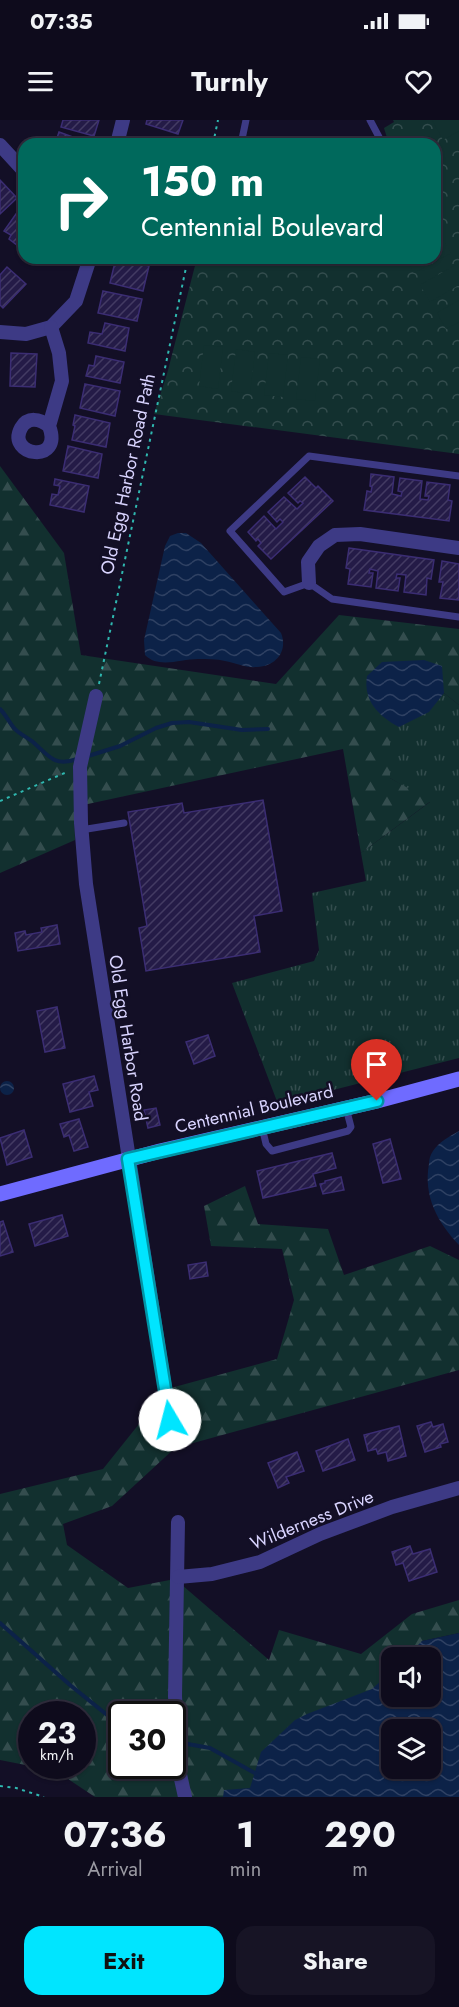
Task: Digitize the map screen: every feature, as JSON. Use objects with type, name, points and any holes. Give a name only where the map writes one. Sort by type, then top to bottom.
[{"type":"main road","name":"Centennial Boulevard","points":[[0,1194],[128,1159],[459,1079]]},
{"type":"street","points":[[118,138],[123,120]]},
{"type":"street","points":[[0,145],[18,164]]},
{"type":"street","points":[[0,332],[26,334],[51,327],[76,302],[88,264]]},
{"type":"street","points":[[49,426],[62,381],[59,353],[51,327]]},
{"type":"street","points":[[309,583],[308,562],[319,546],[335,535],[360,534],[459,548]]},
{"type":"street","name":"Old Egg Harbor Road","points":[[96,696],[80,766],[81,830],[86,884],[170,1420]]},
{"type":"street","name":"Wilderness Drive","points":[[178,1577],[212,1574],[260,1562],[320,1534],[392,1507],[459,1488]]},
{"type":"street","points":[[178,1522],[175,1696],[179,1770],[185,1797]]},
{"type":"lane","points":[[242,138],[246,120]]},
{"type":"lane","points":[[370,120],[379,138]]},
{"type":"lane","points":[[459,476],[309,456],[230,531],[284,592],[309,583],[332,599],[459,617]]},
{"type":"lane","points":[[81,830],[124,823]]},
{"type":"lane","points":[[262,1127],[266,1144],[272,1150],[348,1131],[351,1127],[346,1108]]},
{"type":"path","points":[[214,138],[218,120]]},
{"type":"path","name":"Old Egg Harbor Road Path","points":[[96,696],[187,264]]},
{"type":"path","points":[[0,801],[80,766]]},
{"type":"path","points":[[0,1786],[16,1788],[44,1797]]},
{"type":"green space","points":[[393,120],[459,120],[459,454],[154,414],[167,374],[195,264],[441,264],[441,138],[387,138],[384,128],[394,122]]},
{"type":"green space","points":[[432,120],[459,120],[459,131],[443,140]]},
{"type":"green space","points":[[441,236],[451,253],[441,258]]},
{"type":"green space","points":[[409,264],[431,264],[414,273]]},
{"type":"green space","points":[[457,264],[459,285],[430,302],[420,285]]},
{"type":"green space","points":[[459,300],[459,322],[446,329],[437,313]]},
{"type":"green space","points":[[204,345],[223,347],[218,389],[199,386]]},
{"type":"green space","points":[[236,349],[255,352],[250,394],[231,391]]},
{"type":"green space","points":[[269,353],[288,355],[283,397],[264,395]]},
{"type":"green space","points":[[301,357],[320,359],[315,401],[296,399]]},
{"type":"green space","points":[[0,466],[64,553],[81,655],[276,684],[339,615],[459,629],[459,705],[444,693],[390,726],[390,778],[431,801],[361,853],[343,749],[74,807],[75,840],[0,873]]},
{"type":"green space","points":[[444,693],[459,705],[459,1058],[278,1104],[232,983],[314,961],[319,950],[312,893],[366,881],[361,853],[430,802],[390,778],[390,725]]},
{"type":"green space","points":[[245,1186],[258,1224],[328,1229],[344,1275],[430,1246],[459,1260],[459,1370],[175,1448],[112,1506],[63,1524],[67,1545],[128,1588],[175,1579],[269,1660],[279,1630],[361,1654],[412,1614],[459,1600],[459,1633],[422,1641],[419,1647],[381,1647],[381,1689],[253,1797],[95,1797],[68,1779],[96,1779],[96,1701],[18,1701],[18,1764],[0,1760],[0,1494],[103,1469],[167,1389],[277,1359],[294,1300],[282,1249],[211,1246],[204,1206]]},
{"type":"water","points":[[186,533],[201,543],[281,633],[282,651],[270,664],[253,667],[212,659],[157,662],[145,655],[144,640],[165,546],[170,536]]},
{"type":"water","points":[[424,660],[442,666],[444,693],[429,712],[399,727],[385,718],[370,700],[366,685],[367,676],[382,662]]},
{"type":"water","points":[[4,1081],[10,1081],[14,1088],[10,1095],[4,1095],[0,1091],[0,1085]]},
{"type":"water","points":[[459,1131],[459,1245],[445,1228],[434,1208],[430,1198],[428,1176],[429,1159],[433,1151],[441,1142]]},
{"type":"water","points":[[459,1633],[459,1797],[223,1797],[224,1790],[250,1788],[261,1752],[295,1720],[372,1689],[381,1681],[381,1707],[441,1707],[441,1647],[417,1647],[422,1641]]},
{"type":"building","points":[[63,120],[99,120],[94,136],[61,127]]},
{"type":"building","points":[[147,120],[183,120],[178,134],[146,124]]},
{"type":"building","points":[[59,132],[76,138],[57,138]]},
{"type":"building","points":[[0,180],[17,198],[0,214]]},
{"type":"building","points":[[18,211],[17,245],[9,239],[11,235],[4,231]]},
{"type":"building","points":[[115,264],[149,266],[143,291],[110,283]]},
{"type":"building","points":[[7,267],[26,284],[3,308],[0,305],[0,275]]},
{"type":"building","points":[[103,291],[142,299],[137,321],[98,313]]},
{"type":"building","points":[[105,323],[129,328],[125,351],[88,343],[90,332],[102,334]]},
{"type":"building","points":[[11,353],[37,354],[35,387],[10,386]]},
{"type":"building","points":[[96,356],[124,362],[120,383],[86,376],[89,365],[94,366]]},
{"type":"building","points":[[85,384],[120,391],[115,416],[80,408]]},
{"type":"building","points":[[75,415],[110,423],[106,447],[72,440]]},
{"type":"building","points":[[68,446],[102,454],[98,478],[63,471]]},
{"type":"building","points":[[371,474],[394,477],[392,494],[401,496],[402,492],[398,491],[400,478],[422,481],[420,499],[428,500],[429,496],[425,496],[427,482],[450,485],[448,500],[452,501],[449,521],[364,510],[367,491],[371,492],[372,487],[370,486]]},
{"type":"building","points":[[305,477],[333,501],[271,559],[258,546],[261,543],[258,539],[256,541],[248,532],[264,516],[276,529],[283,522],[280,519],[277,522],[268,512],[284,497],[297,509],[303,503],[300,501],[298,503],[288,493]]},
{"type":"building","points":[[55,479],[89,486],[84,512],[50,505],[52,494],[58,495],[60,486],[54,485]]},
{"type":"building","points":[[349,548],[434,560],[431,579],[427,578],[426,595],[404,592],[406,575],[397,574],[396,578],[400,578],[398,591],[376,588],[378,571],[370,569],[369,573],[373,573],[371,587],[348,584],[350,569],[346,568]]},
{"type":"building","points":[[442,561],[459,564],[459,600],[440,598],[443,582],[439,582]]},
{"type":"building","points":[[263,800],[282,911],[254,916],[260,952],[146,971],[139,928],[147,926],[128,812],[182,803],[184,813]]},
{"type":"building","points":[[57,925],[60,944],[18,951],[15,933],[25,931],[26,935],[42,932],[41,928]]},
{"type":"building","points":[[57,1007],[65,1048],[45,1052],[37,1011]]},
{"type":"building","points":[[208,1035],[215,1056],[194,1064],[186,1042]]},
{"type":"building","points":[[94,1076],[98,1090],[89,1092],[93,1106],[70,1112],[63,1084]]},
{"type":"building","points":[[156,1108],[160,1125],[148,1128],[144,1110]]},
{"type":"building","points":[[79,1119],[88,1147],[74,1151],[69,1135],[64,1137],[60,1124]]},
{"type":"building","points":[[24,1130],[32,1157],[7,1165],[0,1138]]},
{"type":"building","points":[[390,1139],[401,1179],[383,1183],[373,1144]]},
{"type":"building","points":[[332,1153],[336,1168],[313,1174],[316,1186],[263,1198],[257,1171]]},
{"type":"building","points":[[341,1177],[344,1190],[323,1194],[320,1184]]},
{"type":"building","points":[[62,1215],[68,1236],[35,1246],[29,1224]]},
{"type":"building","points":[[3,1221],[13,1252],[0,1256],[0,1222]]},
{"type":"building","points":[[206,1262],[208,1276],[190,1279],[188,1265]]},
{"type":"building","points":[[431,1422],[433,1427],[443,1424],[448,1442],[425,1452],[417,1426]]},
{"type":"building","points":[[399,1426],[406,1456],[388,1461],[386,1452],[378,1454],[376,1449],[368,1451],[364,1435]]},
{"type":"building","points":[[348,1439],[355,1460],[323,1471],[316,1451]]},
{"type":"building","points":[[297,1452],[304,1471],[286,1477],[289,1483],[278,1488],[268,1463]]},
{"type":"building","points":[[410,1546],[413,1554],[430,1549],[437,1572],[409,1581],[403,1563],[396,1565],[392,1552]]},
{"type":"waterway","points":[[0,709],[16,730],[52,759],[63,762],[77,759]]},
{"type":"waterway","points":[[85,757],[120,746],[156,728],[172,723],[189,722],[242,730],[268,729]]},
{"type":"waterway","points":[[0,1623],[108,1716]]},
{"type":"waterway","points":[[186,1744],[210,1748],[260,1776]]},
{"type":"route","points":[[170,1420],[128,1159],[377,1101]]}]
